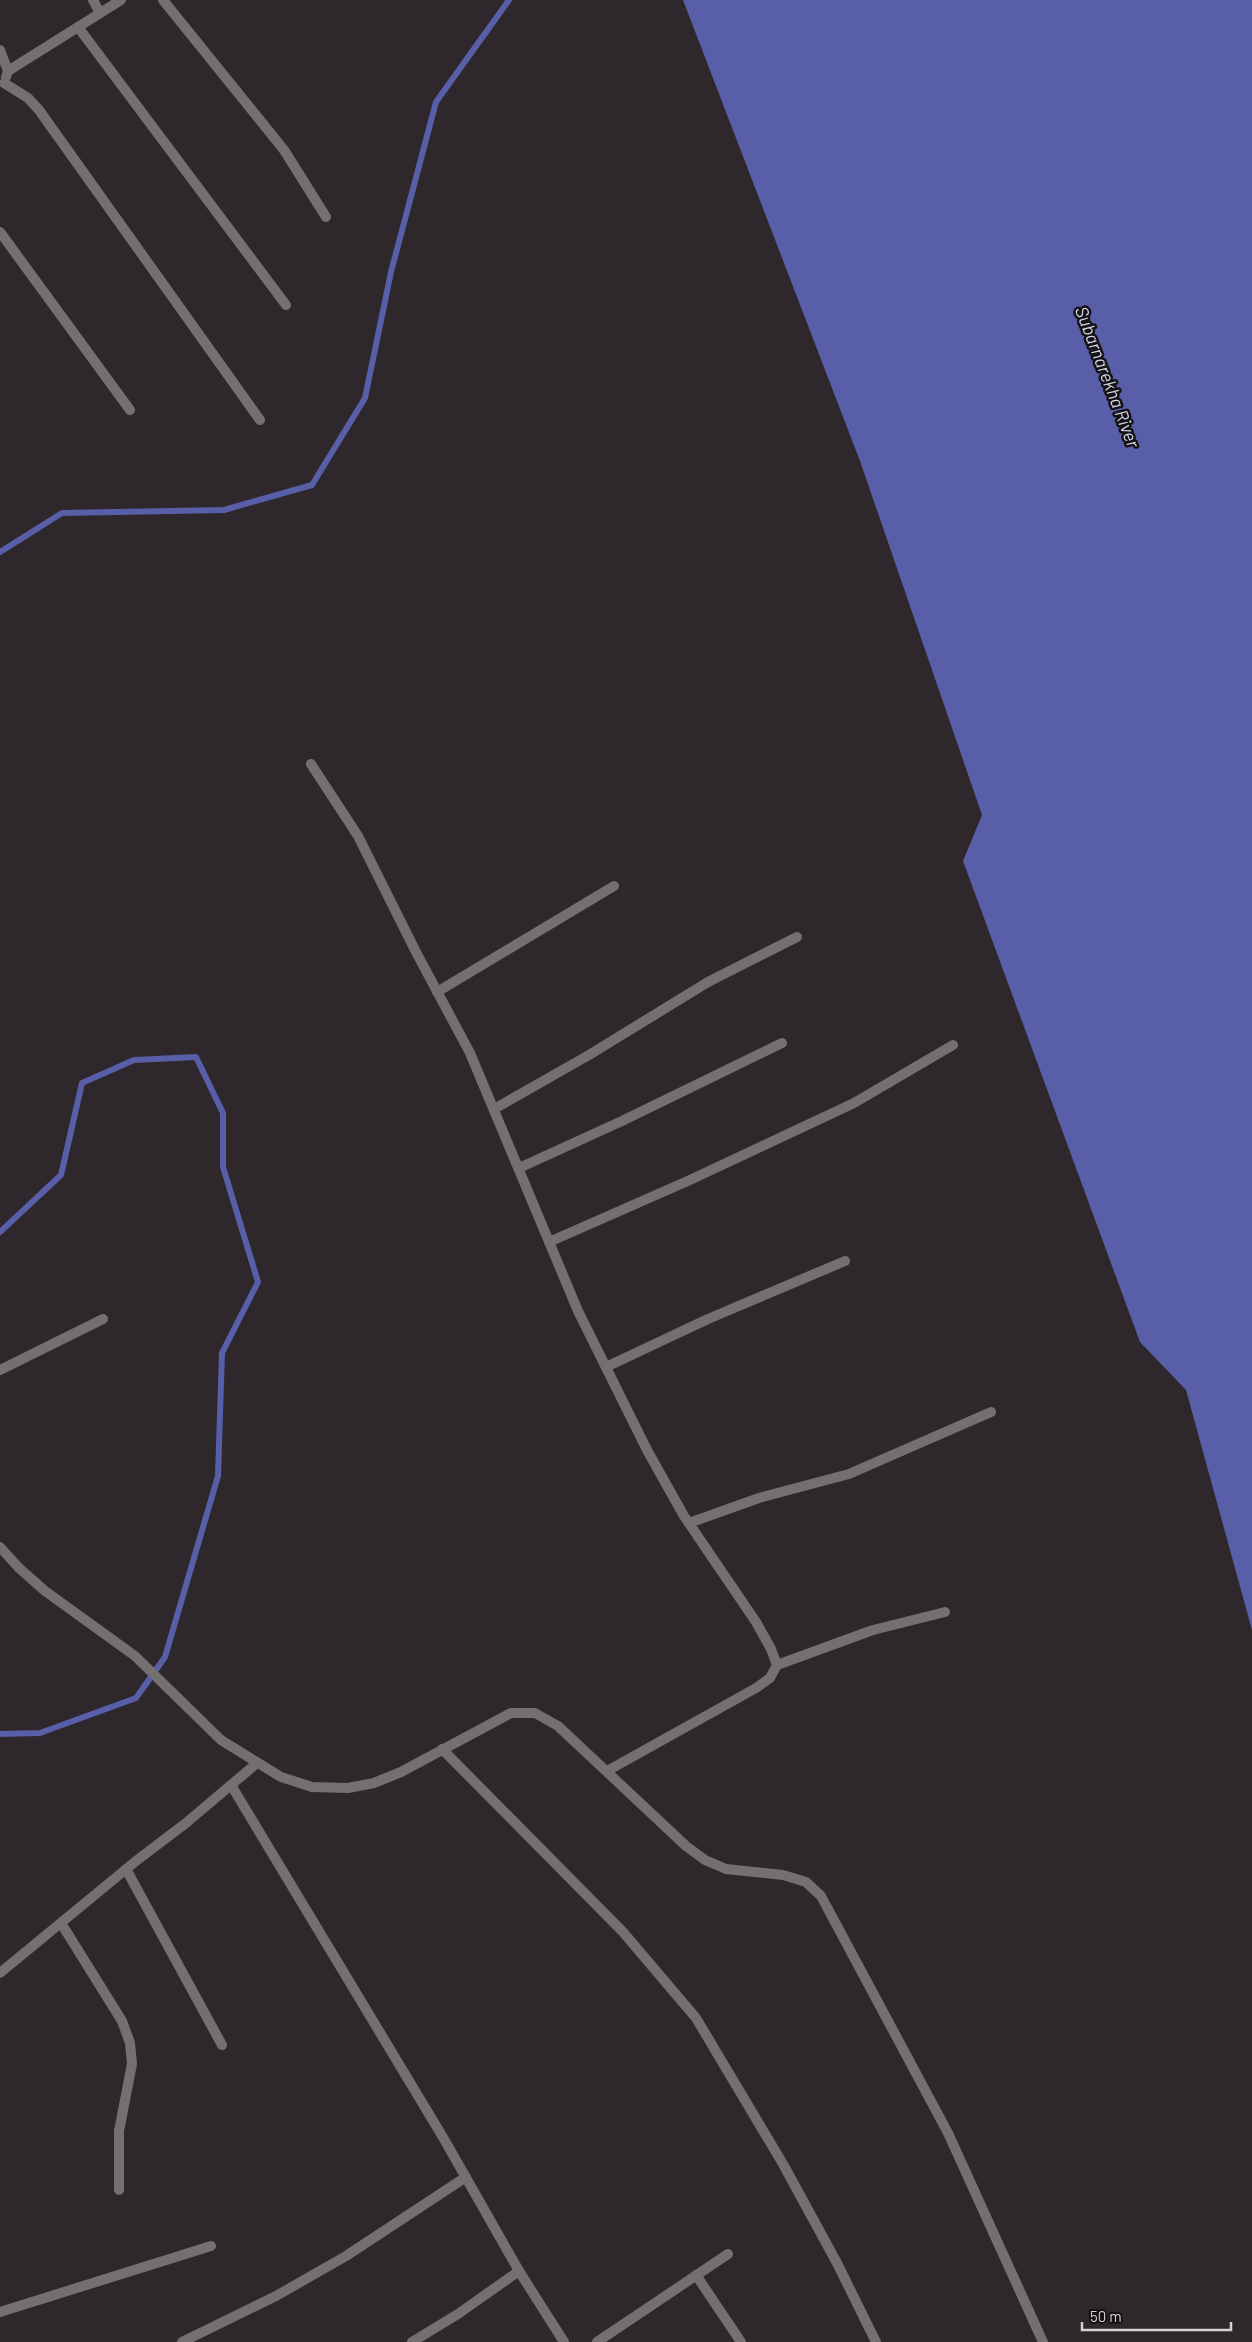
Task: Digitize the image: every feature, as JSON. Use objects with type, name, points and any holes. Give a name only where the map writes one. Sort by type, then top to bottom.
[{"type":"street","points":[[93,0],[100,13]]},
{"type":"street","points":[[121,0],[8,70],[2,84],[28,98],[40,110],[260,420]]},
{"type":"street","points":[[163,0],[284,150],[326,217]]},
{"type":"street","points":[[78,27],[286,305]]},
{"type":"street","points":[[0,50],[8,70]]},
{"type":"street","points":[[0,232],[130,410]]},
{"type":"street","points":[[311,764],[358,836],[470,1054],[578,1310],[647,1450],[689,1523],[756,1622],[771,1649],[777,1665]]},
{"type":"street","points":[[437,992],[614,886]]},
{"type":"street","points":[[494,1109],[589,1055],[708,982],[797,937]]},
{"type":"street","points":[[519,1168],[622,1121],[782,1043]]},
{"type":"street","points":[[549,1242],[690,1180],[854,1103],[953,1045]]},
{"type":"street","points":[[606,1368],[708,1319],[845,1262]]},
{"type":"street","points":[[0,1370],[102,1319]]},
{"type":"street","points":[[689,1523],[759,1498],[849,1474],[991,1412]]},
{"type":"street","points":[[0,1548],[45,1591],[136,1656],[184,1706],[221,1740],[281,1777],[312,1787],[348,1788],[374,1783],[401,1772],[442,1748],[511,1713],[536,1713],[558,1726],[686,1846],[705,1860],[726,1869],[783,1875],[806,1882],[820,1896],[948,2132],[1043,2342]]},
{"type":"street","points":[[607,1771],[756,1688],[770,1678],[777,1665],[873,1630],[945,1612]]},
{"type":"street","points":[[442,1748],[623,1932],[696,2018],[782,2164],[836,2262],[876,2342]]},
{"type":"street","points":[[0,1973],[126,1869],[186,1823],[257,1763]]},
{"type":"street","points":[[231,1784],[466,2177],[519,2271],[564,2342]]},
{"type":"street","points":[[126,1869],[222,2046]]},
{"type":"street","points":[[61,1924],[122,2022],[130,2043],[132,2064],[119,2131],[119,2190]]},
{"type":"street","points":[[182,2342],[276,2296],[346,2256],[466,2177]]},
{"type":"street","points":[[0,2312],[211,2246]]},
{"type":"street","points":[[597,2342],[728,2254]]},
{"type":"street","points":[[412,2342],[458,2314],[519,2271]]},
{"type":"street","points":[[696,2275],[742,2342]]},
{"type":"water","name":"Subarnarekha River","points":[[683,0],[1252,0],[1252,1630],[1186,1390],[1140,1342],[963,861],[982,815],[860,461]]},
{"type":"waterway","points":[[0,552],[62,513],[224,510],[312,485],[365,398],[391,272],[436,102],[509,0]]},
{"type":"waterway","points":[[0,1232],[61,1175],[82,1083],[134,1060],[196,1057],[223,1113],[223,1167],[258,1282],[222,1353],[218,1476],[165,1657],[136,1698],[40,1733],[0,1734]]}]
